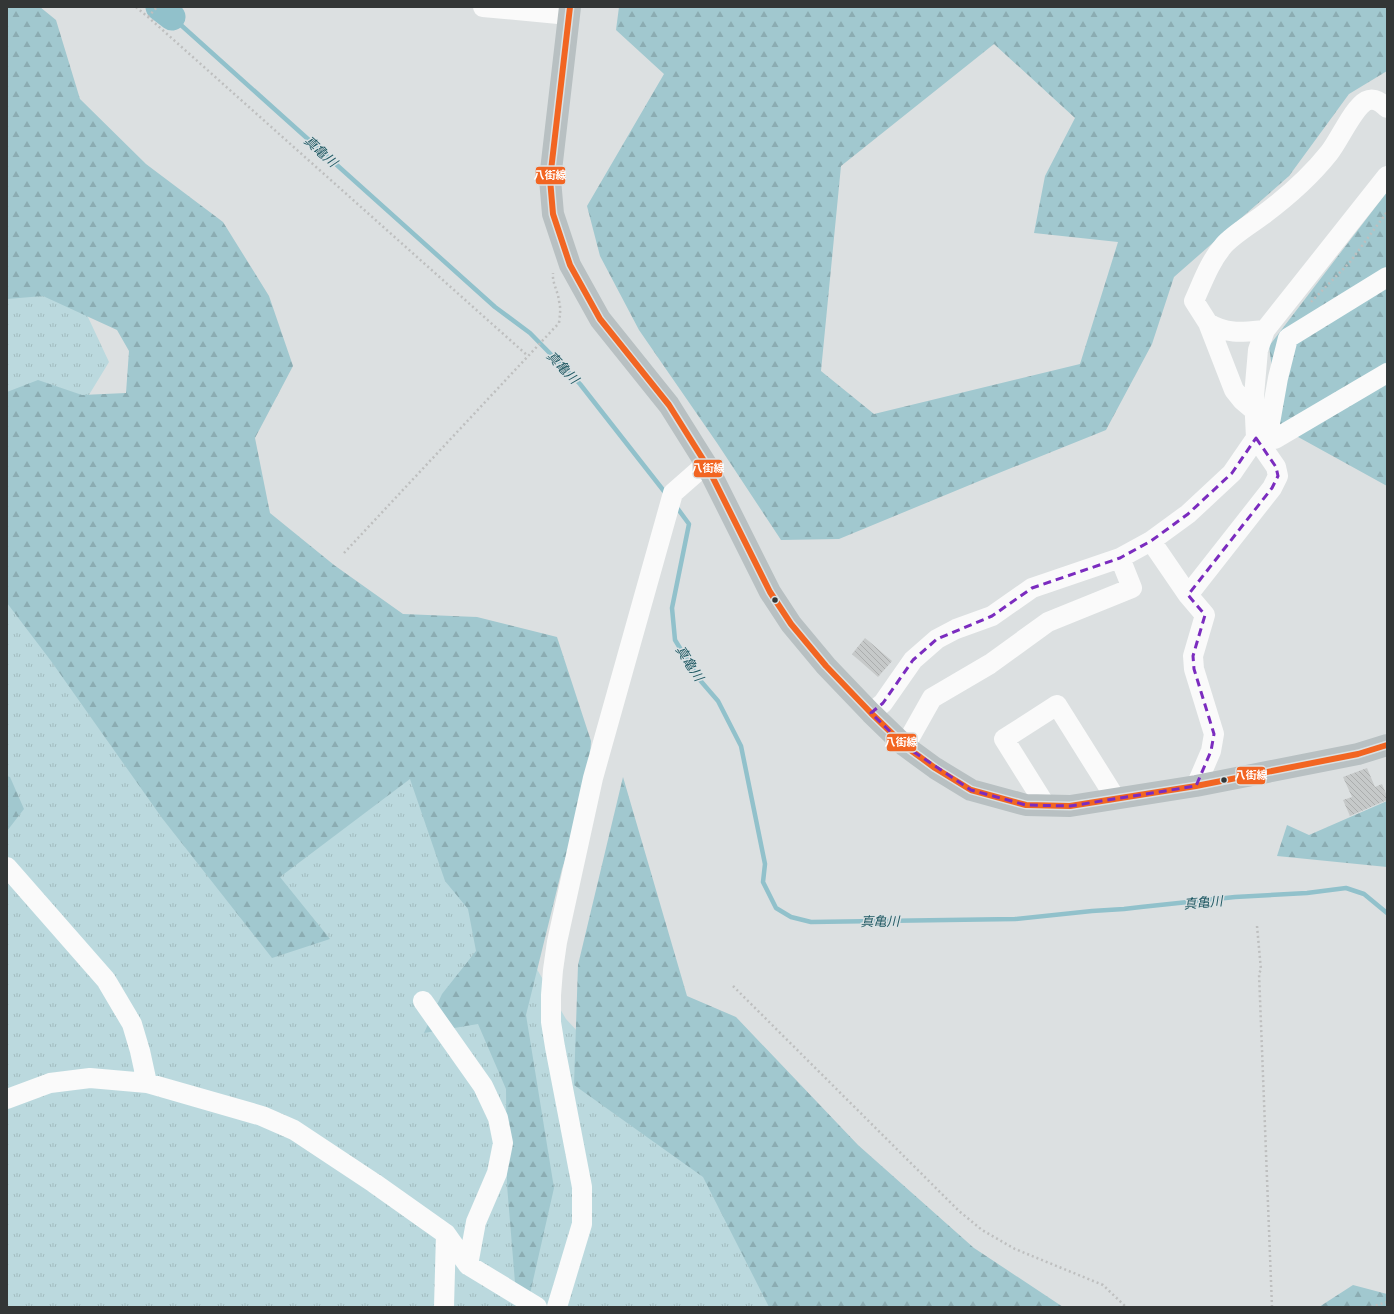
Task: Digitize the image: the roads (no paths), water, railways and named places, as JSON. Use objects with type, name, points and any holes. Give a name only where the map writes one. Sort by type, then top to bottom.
[{"type":"main road","points":[[570,11],[550,179],[553,214],[570,265],[600,319],[669,405],[706,464],[770,592],[791,624],[826,666],[905,746],[935,768],[971,790],[1026,805],[1070,806],[1196,786],[1358,754],[1387,745]]},
{"type":"street","points":[[483,7],[570,11]]},
{"type":"street","points":[[1255,411],[1242,400],[1234,390],[1208,323],[1194,301],[1212,261],[1225,244],[1279,203],[1308,178],[1330,152],[1358,108],[1366,101],[1372,100],[1380,101],[1387,108]]},
{"type":"street","points":[[1188,594],[1272,488],[1278,476],[1276,467],[1256,438],[1254,396],[1258,350],[1265,330],[1387,176]]},
{"type":"street","points":[[871,713],[883,703],[913,660],[937,639],[956,629],[992,616],[1032,588],[1120,558],[1151,541],[1188,514],[1232,473],[1256,438],[1270,423],[1278,378],[1288,338],[1387,277]]},
{"type":"street","points":[[1208,323],[1217,329],[1238,333],[1265,330]]},
{"type":"street","points":[[1256,438],[1275,439],[1387,373]]},
{"type":"street","points":[[557,1307],[582,1224],[583,1206],[582,1187],[555,1047],[552,1022],[551,995],[557,942],[592,778],[673,493],[706,464]]},
{"type":"street","points":[[1151,541],[1188,594],[1205,615],[1193,656],[1194,669],[1214,734],[1211,751],[1196,786]]},
{"type":"street","points":[[905,746],[932,698],[990,664],[1048,622],[1132,588],[1120,558]]},
{"type":"street","points":[[1046,806],[1004,738],[1057,705],[1116,798]]},
{"type":"street","points":[[7,868],[106,980],[132,1024],[147,1083]]},
{"type":"street","points":[[423,1001],[483,1086],[498,1118],[503,1143],[497,1173],[476,1222],[468,1265]]},
{"type":"street","points":[[7,1100],[50,1083],[90,1078],[147,1083],[262,1116],[294,1130],[374,1183],[446,1234],[468,1265],[537,1307]]},
{"type":"street","points":[[444,1307],[446,1234]]},
{"type":"waterway","name":"真亀川","points":[[159,7],[172,17]]},
{"type":"waterway","name":"真亀川","points":[[180,7],[172,17],[495,307],[530,333],[580,384],[667,495]]},
{"type":"waterway","name":"真亀川","points":[[675,505],[689,524],[672,608],[675,640],[699,679],[718,701],[741,746],[765,864],[763,882],[776,908],[791,917],[811,922],[1015,919],[1235,897],[1307,893],[1346,888],[1364,894],[1387,913]]}]
